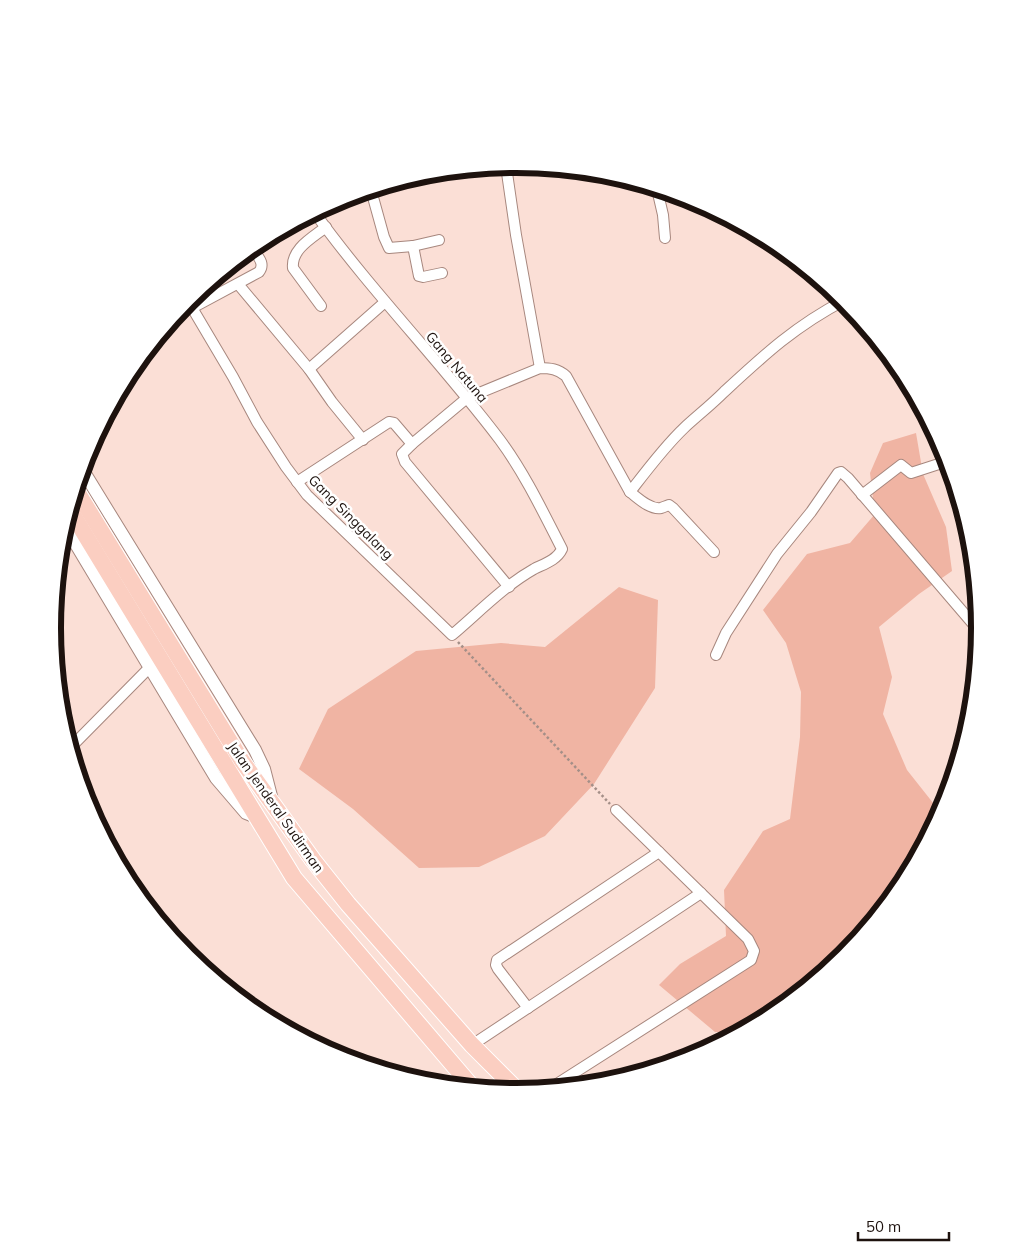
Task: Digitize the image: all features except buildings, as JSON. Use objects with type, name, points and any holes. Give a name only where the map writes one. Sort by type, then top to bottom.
[{"type":"main road","name":"Jalan Jenderal Sudirman","points":[[81,498],[235,765],[258,818],[294,878],[467,1081]]},
{"type":"main road","name":"Jalan Jenderal Sudirman","points":[[75,518],[235,765],[274,805],[313,860],[348,904],[472,1045],[511,1084]]},
{"type":"street","points":[[507,173],[540,368]]},
{"type":"street","points":[[373,196],[387,245],[392,248],[413,246],[439,240]]},
{"type":"street","points":[[659,196],[665,238]]},
{"type":"street","name":"Gang Natuna","points":[[319,218],[385,302],[467,398],[501,442],[533,491],[562,549],[560,554],[550,562],[528,573],[509,586]]},
{"type":"street","points":[[321,306],[293,268],[292,261],[298,249],[326,228]]},
{"type":"street","points":[[413,246],[419,276],[423,278],[442,273]]},
{"type":"street","points":[[202,300],[238,284],[261,270],[262,262],[257,255]]},
{"type":"street","points":[[238,284],[309,369],[332,402],[363,440]]},
{"type":"street","points":[[309,369],[385,302]]},
{"type":"street","points":[[630,492],[683,429],[756,362],[781,340],[816,315],[836,305]]},
{"type":"street","name":"Gang Singgalang","points":[[193,309],[257,422],[297,482],[330,519],[452,635]]},
{"type":"street","points":[[452,635],[509,586],[405,462],[402,454],[467,398],[540,368],[558,370],[566,376],[630,492],[645,504],[659,508],[669,505],[714,552]]},
{"type":"street","points":[[297,482],[390,421],[394,423],[412,444]]},
{"type":"street","points":[[862,495],[901,465],[910,473],[941,463]]},
{"type":"street","points":[[716,655],[726,633],[777,554],[811,512],[838,473],[841,472],[972,622]]},
{"type":"street","points":[[87,477],[255,750],[264,769],[274,805]]},
{"type":"street","points":[[71,536],[216,778],[246,813],[258,818]]},
{"type":"street","points":[[76,742],[150,667]]},
{"type":"street","points":[[561,1082],[751,960],[754,951],[748,939],[616,810]]},
{"type":"street","points":[[528,1008],[498,969],[496,965],[497,960],[659,852]]},
{"type":"street","points":[[472,1045],[701,893]]},
{"type":"path","points":[[452,635],[616,810]]},
{"type":"shaded area","points":[[916,433],[923,474],[946,527],[952,571],[919,594],[879,627],[892,677],[883,714],[907,770],[936,806],[911,856],[878,906],[859,929],[817,971],[794,990],[727,1032],[715,1032],[659,985],[680,964],[726,936],[724,890],[763,831],[790,819],[800,737],[801,692],[786,643],[763,610],[807,554],[850,543],[875,514],[870,473],[883,443]]},
{"type":"shaded area","points":[[619,587],[658,600],[655,688],[594,784],[545,836],[479,867],[419,868],[353,809],[299,769],[328,709],[416,651],[501,643],[545,647]]}]
